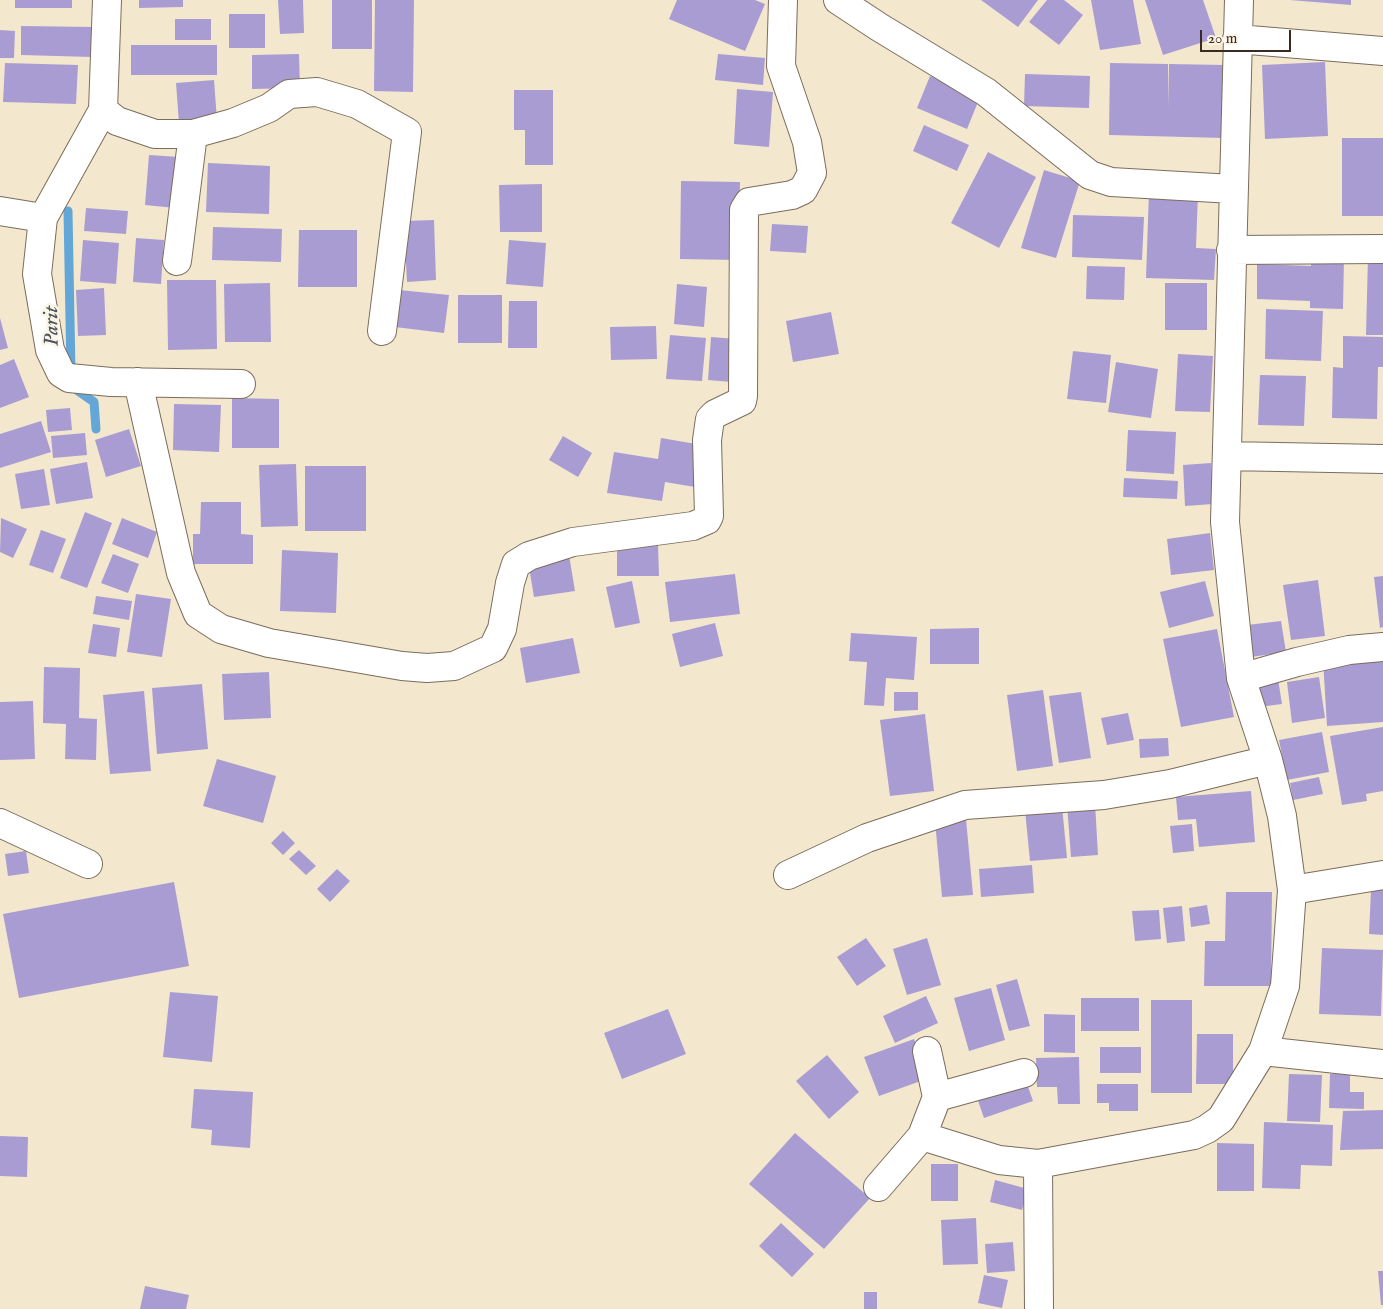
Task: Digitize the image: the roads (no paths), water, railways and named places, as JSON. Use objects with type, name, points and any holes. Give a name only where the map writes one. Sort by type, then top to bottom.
[{"type":"street","points":[[107,0],[103,110],[43,218],[37,274],[43,318],[54,362],[61,373],[69,378],[111,382],[241,384]]},
{"type":"street","points":[[138,382],[181,573],[198,614],[221,629],[269,643],[402,666],[427,668],[454,666],[493,648],[502,629],[510,583],[516,564],[529,556],[573,542],[693,526],[707,520],[709,516],[707,440],[710,419],[715,414],[742,401],[743,396],[744,210],[749,202],[802,190],[812,173],[807,142],[781,66],[783,0]]},
{"type":"street","points":[[838,0],[879,28],[986,92],[1090,175],[1111,182],[1233,189]]},
{"type":"street","points":[[922,1136],[999,1160],[1038,1164],[1194,1135],[1208,1129],[1221,1119],[1263,1051],[1284,986],[1292,890],[1282,816],[1268,760],[1241,678],[1225,522],[1239,0]]},
{"type":"street","points":[[1237,39],[1383,51]]},
{"type":"street","points":[[103,110],[117,121],[155,134],[193,134],[233,123],[269,108],[289,94],[317,92],[356,104],[407,132],[382,331]]},
{"type":"street","points":[[177,261],[193,134]]},
{"type":"street","points":[[0,211],[43,218]]},
{"type":"street","points":[[1231,250],[1383,249]]},
{"type":"street","points":[[1227,456],[1383,459]]},
{"type":"street","points":[[1241,678],[1349,650],[1383,647]]},
{"type":"street","points":[[788,875],[867,838],[965,805],[1104,795],[1170,784],[1268,760]]},
{"type":"street","points":[[0,823],[88,864]]},
{"type":"street","points":[[1292,890],[1383,875]]},
{"type":"street","points":[[878,1188],[922,1136],[937,1097],[927,1051]]},
{"type":"street","points":[[1263,1051],[1383,1064]]},
{"type":"street","points":[[937,1097],[1024,1073]]},
{"type":"street","points":[[1038,1164],[1039,1309]]},
{"type":"waterway","name":"Parit","points":[[68,211],[71,373]]},
{"type":"waterway","name":"Parit","points":[[71,386],[94,402],[96,429]]}]
